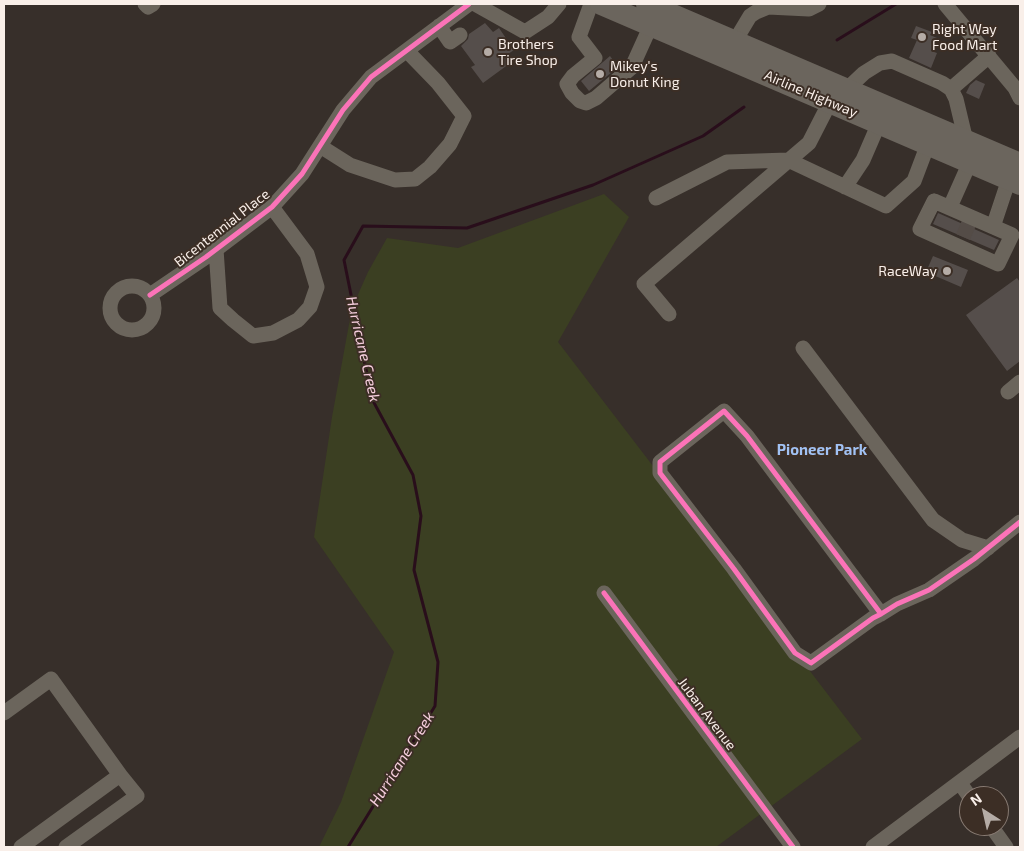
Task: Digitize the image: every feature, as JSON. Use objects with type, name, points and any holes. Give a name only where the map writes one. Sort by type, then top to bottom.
[{"type":"highway","name":"Airline Highway","points":[[601,4],[652,10],[735,41],[838,92],[879,123],[928,144],[968,151]]},
{"type":"highway","name":"Airline Highway","points":[[652,10],[1017,173]]},
{"type":"street","points":[[145,4],[148,8],[153,4]]},
{"type":"street","name":"Bicentennial Place","points":[[150,295],[216,250],[272,207],[302,174],[343,110],[372,76],[469,4]]},
{"type":"street","points":[[475,4],[525,32],[548,17],[558,4]]},
{"type":"street","points":[[591,4],[579,38],[596,58],[573,76],[567,84],[580,102],[586,103],[596,98],[632,67],[652,10]]},
{"type":"street","points":[[735,41],[750,16],[756,12],[768,7],[809,8],[819,4]]},
{"type":"street","points":[[945,4],[1015,88],[1020,98]]},
{"type":"street","points":[[440,26],[450,42]]},
{"type":"street","points":[[320,146],[350,165],[395,180],[415,179],[430,167],[450,144],[464,116],[438,83],[407,51]]},
{"type":"street","points":[[951,89],[988,56]]},
{"type":"street","points":[[669,314],[644,284],[809,143],[838,92],[880,63],[892,61],[942,83],[951,89],[956,99],[968,151],[950,208]]},
{"type":"street","points":[[846,187],[863,160],[879,123]]},
{"type":"street","points":[[656,198],[727,162],[788,160],[886,206],[914,181],[928,144]]},
{"type":"street","points":[[993,227],[1017,173]]},
{"type":"street","points":[[934,201],[950,208],[970,220],[1012,235],[998,264],[960,241],[920,229],[934,201]]},
{"type":"street","points":[[216,250],[220,308],[233,320],[253,336],[273,333],[298,320],[310,307],[316,287],[307,254],[272,207]]},
{"type":"street","points":[[803,348],[933,520],[962,540],[988,548]]},
{"type":"street","points":[[1008,392],[1020,382]]},
{"type":"street","points":[[880,614],[747,436],[724,411],[660,462],[660,473],[734,569],[795,653],[811,663],[880,614],[929,590],[988,548],[1020,522]]},
{"type":"street","name":"Juban Avenue","points":[[604,593],[792,847]]},
{"type":"street","points":[[4,713],[51,679],[137,796],[66,847]]},
{"type":"street","points":[[872,847],[1020,737]]},
{"type":"street","points":[[21,847],[120,774]]},
{"type":"street","points":[[998,836],[1006,847]]},
{"type":"green space","points":[[604,194],[629,217],[558,342],[862,739],[716,847],[319,847],[341,802],[394,652],[314,537],[332,417],[352,308],[368,272],[387,238],[458,248]]},
{"type":"building","name":"Brothers Tire Shop","points":[[485,23],[493,32],[499,28],[514,50],[508,54],[513,61],[483,83],[471,67],[475,65],[461,46],[468,39],[469,34]]},
{"type":"building","name":"Right Way Food Mart","points":[[916,26],[932,32],[930,35],[937,38],[931,51],[937,53],[931,68],[909,58],[917,40],[911,38]]},
{"type":"building","name":"Mikey's Donut King","points":[[610,56],[618,67],[589,91],[581,81]]},
{"type":"building","points":[[976,80],[985,84],[979,99],[966,93],[970,85]]},
{"type":"building","name":"RaceWay","points":[[938,213],[999,240],[994,250],[933,224]]},
{"type":"building","name":"RaceWay","points":[[933,256],[968,270],[961,287],[926,272]]},
{"type":"building","points":[[1017,278],[1020,282],[1020,361],[1007,371],[966,315]]},
{"type":"waterway","name":"Hurricane Creek","points":[[837,40],[896,4]]},
{"type":"waterway","name":"Hurricane Creek","points":[[348,847],[435,706],[438,662],[414,570],[421,516],[413,475],[372,399],[344,260],[363,226],[467,228],[593,185],[703,136],[744,107]]},
{"type":"tunnel","points":[[963,237],[969,223]]},
{"type":"cycle path","points":[[150,295],[206,257],[272,207],[302,174],[343,110],[371,77],[469,4]]},
{"type":"cycle path","points":[[881,614],[747,436],[724,411],[660,462],[660,473],[734,569],[795,653],[811,663],[873,618],[881,614],[897,604],[929,590],[974,559],[1020,522]]},
{"type":"cycle path","points":[[604,593],[793,847]]},
{"type":"place","name":"Right Way Food Mart","points":[[922,37]]},
{"type":"place","name":"Brothers Tire Shop","points":[[488,52]]},
{"type":"place","name":"Mikey's Donut King","points":[[600,74]]},
{"type":"place","name":"RaceWay","points":[[947,271]]},
{"type":"district","name":"Pioneer Park","points":[[822,450]]}]
